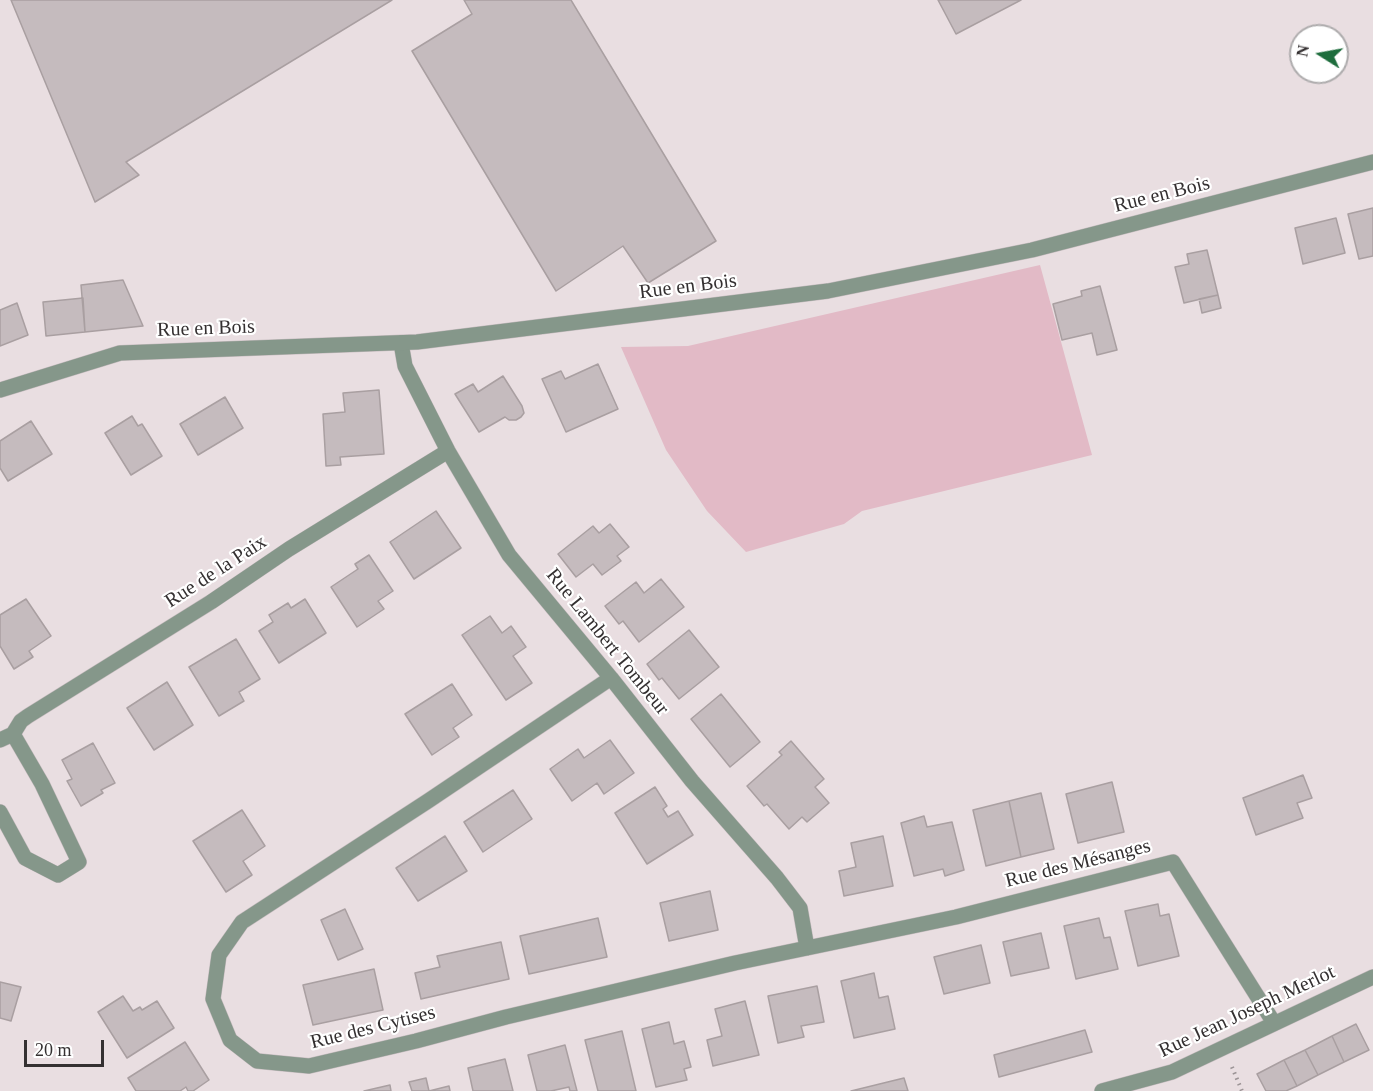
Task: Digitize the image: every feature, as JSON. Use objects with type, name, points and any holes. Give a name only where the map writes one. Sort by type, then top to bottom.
[{"type":"street","name":"Rue en Bois","points":[[0,390],[120,353],[417,342],[828,291],[1032,250],[1373,162]]},
{"type":"street","name":"Rue Lambert Tombeur","points":[[401,342],[405,366],[448,451],[510,555],[692,781],[777,878],[800,908],[807,948]]},
{"type":"street","name":"Rue de la Paix","points":[[0,812],[25,858],[58,875],[78,862],[42,784],[7,737],[21,721],[211,602],[289,549],[448,451]]},
{"type":"street","name":"Rue des Cytises","points":[[611,678],[242,922],[219,955],[213,999],[230,1040],[257,1061],[309,1066],[506,1017],[807,948]]},
{"type":"street","name":"Rue des Mésanges","points":[[807,948],[956,917],[1173,862],[1274,1023]]},
{"type":"street","name":"Rue Jean Joseph Merlot","points":[[1102,1091],[1172,1072],[1373,977]]},
{"type":"shaded area","points":[[1040,265],[1092,455],[862,511],[844,524],[746,552],[707,511],[666,450],[621,347],[688,346]]},
{"type":"building","points":[[11,0],[392,0],[126,162],[139,175],[95,202]]},
{"type":"building","points":[[464,0],[571,0],[716,241],[648,283],[623,246],[556,291],[412,51],[472,14]]},
{"type":"building","points":[[938,0],[1021,0],[956,34]]},
{"type":"building","points":[[1373,208],[1373,256],[1359,259],[1348,214]]},
{"type":"building","points":[[1336,218],[1345,253],[1303,264],[1295,228]]},
{"type":"building","points":[[1207,250],[1218,295],[1184,303],[1175,267],[1189,264],[1187,254]]},
{"type":"building","points":[[123,280],[143,326],[85,332],[81,285]]},
{"type":"building","points":[[1100,286],[1117,350],[1097,355],[1092,333],[1062,340],[1053,304],[1082,296],[1081,291]]},
{"type":"building","points":[[1218,295],[1221,308],[1202,313],[1199,299]]},
{"type":"building","points":[[83,298],[85,332],[46,336],[43,302]]},
{"type":"building","points":[[17,303],[28,335],[0,346],[0,310]]},
{"type":"building","points":[[598,364],[618,409],[566,432],[542,379],[561,371],[565,379]]},
{"type":"building","points":[[503,376],[524,413],[516,420],[509,420],[505,417],[479,432],[455,394],[473,384],[478,392]]},
{"type":"building","points":[[379,390],[384,454],[340,457],[341,465],[326,466],[323,414],[345,412],[343,393]]},
{"type":"building","points":[[225,397],[243,428],[198,455],[180,424]]},
{"type":"building","points":[[132,416],[138,426],[142,424],[162,456],[131,475],[105,433]]},
{"type":"building","points":[[31,421],[52,454],[8,481],[0,468],[0,441]]},
{"type":"building","points":[[436,511],[461,548],[414,579],[390,542]]},
{"type":"building","points":[[610,524],[629,547],[617,556],[621,561],[602,575],[593,564],[576,577],[558,554],[593,526],[599,533]]},
{"type":"building","points":[[369,555],[393,591],[378,601],[384,609],[357,627],[331,587],[358,569],[355,564]]},
{"type":"building","points":[[661,579],[684,607],[639,642],[623,621],[619,624],[605,606],[636,582],[644,593]]},
{"type":"building","points":[[26,599],[51,636],[29,651],[33,657],[14,669],[0,646],[0,615]]},
{"type":"building","points":[[305,599],[326,633],[279,663],[259,631],[273,622],[269,615],[288,603],[291,608]]},
{"type":"building","points":[[490,616],[502,633],[511,626],[526,647],[513,656],[532,683],[506,700],[462,635]]},
{"type":"building","points":[[689,630],[719,667],[679,699],[662,678],[659,680],[647,664]]},
{"type":"building","points":[[236,639],[260,679],[239,692],[244,701],[219,716],[189,667]]},
{"type":"building","points":[[167,682],[193,725],[154,750],[127,708]]},
{"type":"building","points":[[452,684],[472,715],[453,728],[459,737],[432,755],[405,714]]},
{"type":"building","points":[[721,694],[760,742],[730,767],[691,719]]},
{"type":"building","points":[[610,740],[634,773],[604,794],[597,783],[572,801],[550,769],[578,749],[584,758]]},
{"type":"building","points":[[791,741],[824,779],[815,787],[829,803],[807,822],[802,817],[789,829],[767,804],[764,806],[747,786],[782,755],[779,752]]},
{"type":"building","points":[[93,743],[115,783],[101,790],[103,793],[81,806],[67,781],[72,779],[62,760]]},
{"type":"building","points":[[1303,775],[1312,798],[1297,803],[1303,818],[1256,835],[1243,798]]},
{"type":"building","points":[[1112,782],[1124,832],[1078,843],[1066,794]]},
{"type":"building","points":[[655,787],[667,806],[663,809],[668,817],[678,811],[693,835],[647,864],[615,813]]},
{"type":"building","points":[[513,790],[532,819],[483,852],[464,822]]},
{"type":"building","points":[[1041,793],[1054,849],[1021,857],[1009,801]]},
{"type":"building","points":[[1009,801],[1021,857],[986,866],[973,810]]},
{"type":"building","points":[[242,810],[265,846],[243,861],[252,875],[226,892],[193,841]]},
{"type":"building","points":[[924,816],[927,827],[952,822],[964,870],[945,876],[943,869],[914,876],[901,823]]},
{"type":"building","points":[[445,836],[467,871],[418,901],[396,868]]},
{"type":"building","points":[[883,836],[893,886],[844,896],[839,871],[856,867],[851,843]]},
{"type":"building","points":[[710,891],[718,930],[669,941],[660,903]]},
{"type":"building","points":[[1158,904],[1160,916],[1169,914],[1179,956],[1138,966],[1125,911]]},
{"type":"building","points":[[345,909],[363,949],[338,960],[321,920]]},
{"type":"building","points":[[598,918],[607,957],[529,974],[520,936]]},
{"type":"building","points":[[1099,918],[1104,938],[1110,937],[1118,969],[1076,979],[1064,926]]},
{"type":"building","points":[[1041,933],[1049,968],[1011,976],[1003,942]]},
{"type":"building","points":[[501,942],[509,979],[421,999],[415,973],[440,967],[437,956]]},
{"type":"building","points":[[981,945],[990,983],[944,994],[934,957]]},
{"type":"building","points":[[374,969],[383,1010],[313,1025],[303,985]]},
{"type":"building","points":[[874,973],[879,998],[888,996],[895,1029],[854,1038],[841,981]]},
{"type":"building","points":[[0,982],[21,987],[11,1021],[0,1018]]},
{"type":"building","points":[[817,986],[824,1022],[801,1026],[804,1037],[778,1043],[768,996]]},
{"type":"building","points":[[123,996],[133,1011],[140,1007],[142,1010],[157,1001],[174,1028],[127,1058],[98,1012]]},
{"type":"building","points":[[745,1001],[759,1055],[713,1066],[707,1040],[722,1036],[715,1009]]},
{"type":"building","points":[[669,1022],[674,1044],[684,1041],[691,1067],[684,1069],[687,1080],[656,1087],[642,1029]]},
{"type":"building","points":[[1356,1024],[1369,1050],[1344,1062],[1332,1036]]},
{"type":"building","points":[[1085,1030],[1092,1052],[999,1077],[994,1055]]},
{"type":"building","points":[[622,1031],[636,1091],[598,1091],[585,1040]]},
{"type":"building","points":[[1332,1036],[1344,1062],[1318,1075],[1305,1050]]},
{"type":"building","points":[[185,1042],[209,1080],[193,1091],[188,1091],[186,1087],[180,1091],[136,1091],[128,1078]]},
{"type":"building","points":[[565,1045],[577,1091],[570,1091],[569,1087],[537,1091],[528,1055]]},
{"type":"building","points":[[1305,1050],[1318,1075],[1297,1086],[1284,1060]]},
{"type":"building","points":[[505,1059],[513,1091],[473,1091],[468,1068]]},
{"type":"building","points":[[1284,1060],[1297,1086],[1286,1091],[1266,1091],[1257,1074]]},
{"type":"building","points":[[426,1078],[429,1091],[412,1091],[409,1082]]},
{"type":"building","points":[[904,1078],[908,1091],[851,1091]]},
{"type":"building","points":[[390,1085],[391,1091],[364,1091]]},
{"type":"building","points":[[449,1086],[450,1091],[429,1091]]}]
